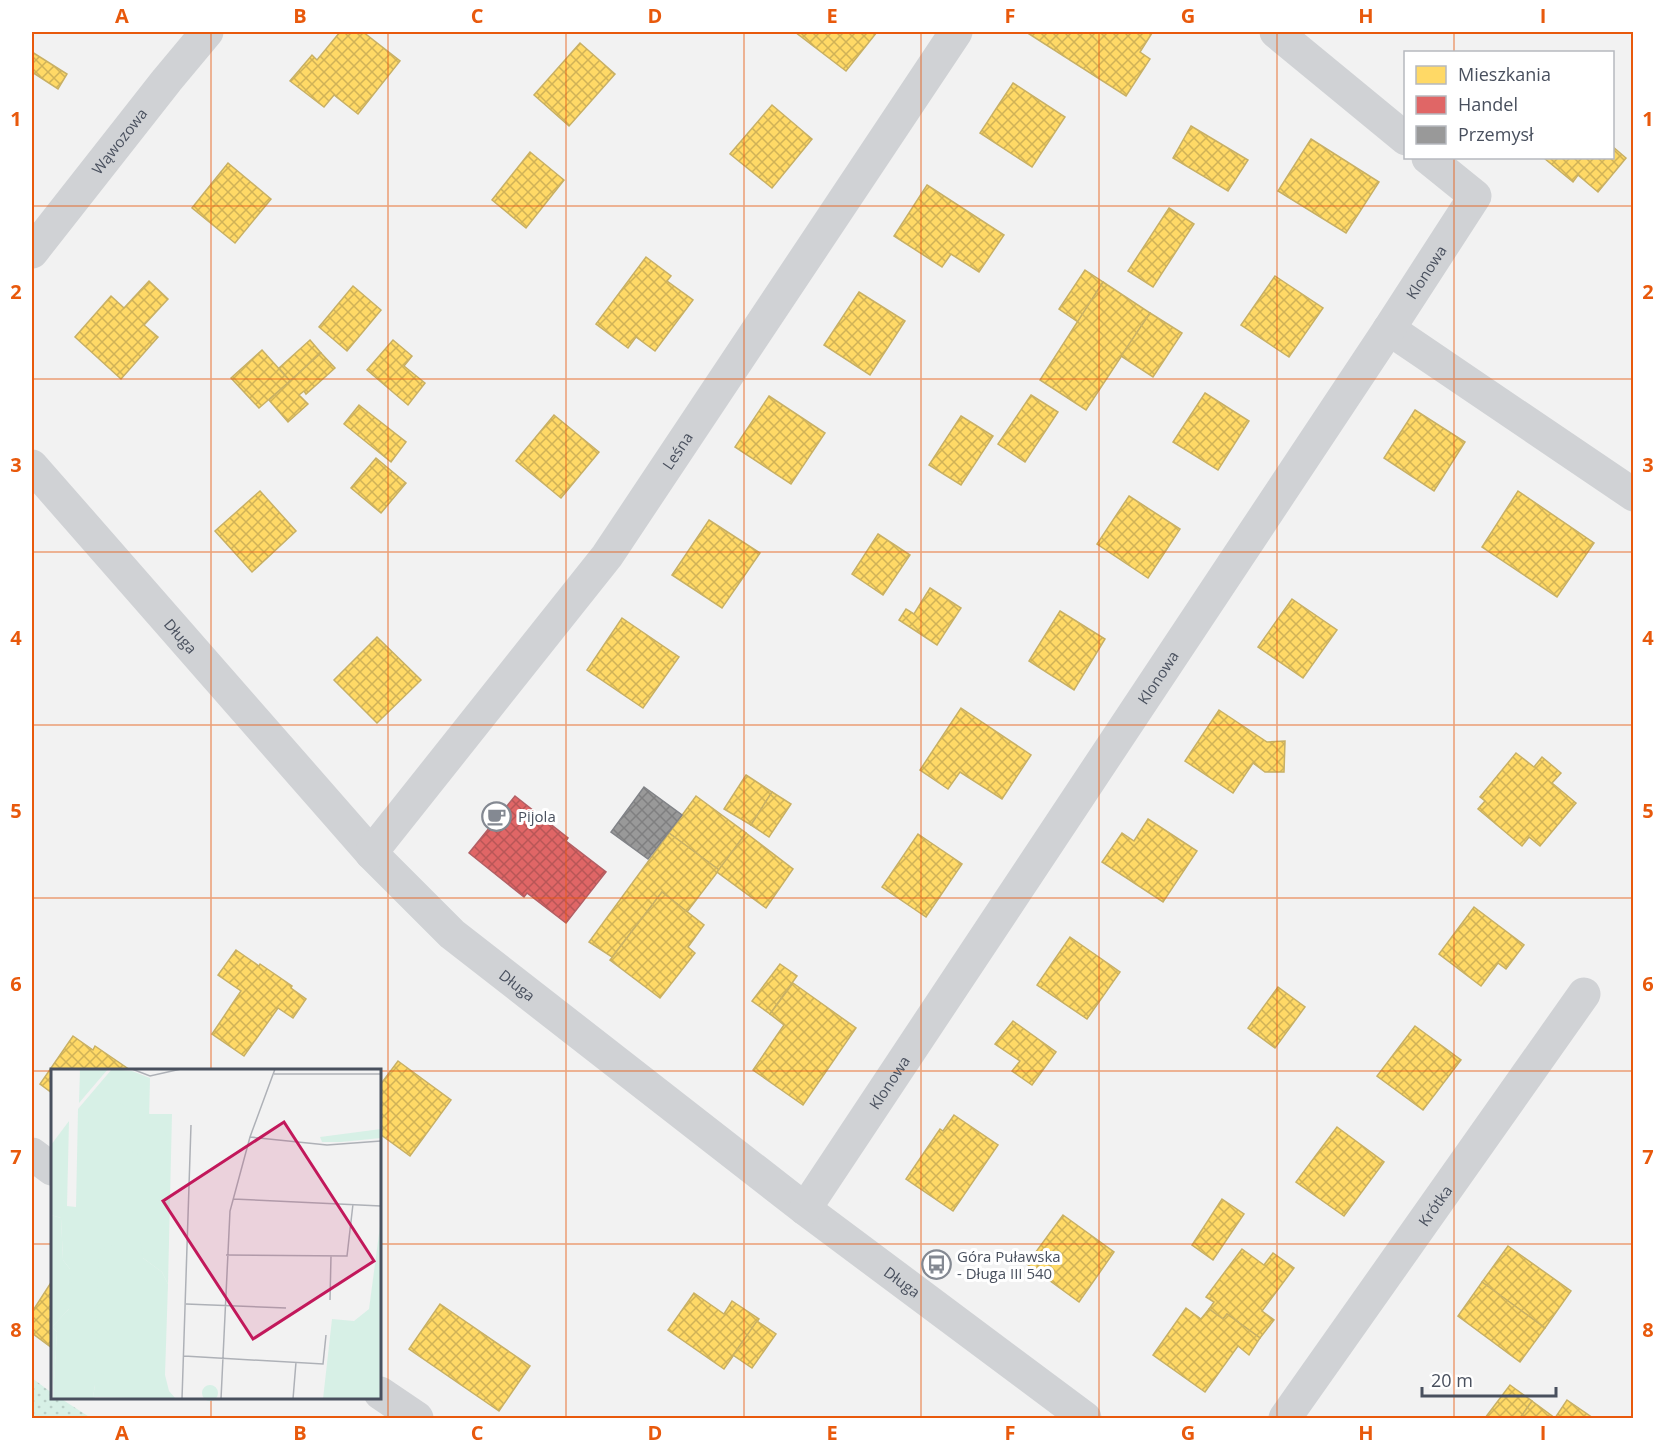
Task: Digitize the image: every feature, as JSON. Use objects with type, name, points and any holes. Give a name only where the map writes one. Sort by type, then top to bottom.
[{"type":"street","name":"Wąwozowa","points":[[32,252],[207,32]]},
{"type":"street","name":"Leśna","points":[[371,853],[607,556],[956,32]]},
{"type":"street","points":[[1276,32],[1404,137]]},
{"type":"street","name":"Klonowa","points":[[805,1209],[1389,329],[1474,196],[1429,159]]},
{"type":"street","points":[[1389,329],[1634,495]]},
{"type":"street","name":"Długa","points":[[32,466],[371,853],[452,934],[805,1209],[1085,1419]]},
{"type":"street","name":"Krótka","points":[[1285,1419],[1584,994]]},
{"type":"street","points":[[32,1154],[51,1168]]},
{"type":"street","points":[[381,1394],[417,1419]]},
{"type":"green space","points":[[32,1378],[51,1392],[51,1399],[62,1399],[91,1418],[32,1418]]},
{"type":"building: Mieszkania","points":[[340,32],[363,32],[400,61],[358,114],[334,95],[324,107],[290,81],[312,55],[317,60]]},
{"type":"building: Mieszkania","points":[[795,32],[877,32],[846,71]]},
{"type":"building: Mieszkania","points":[[1026,32],[1150,32],[1152,33],[1140,52],[1150,59],[1126,96]]},
{"type":"building: Mieszkania","points":[[580,43],[615,74],[569,126],[534,95]]},
{"type":"building: Mieszkania","points":[[32,52],[67,74],[58,89],[32,72]]},
{"type":"building: Mieszkania","points":[[1013,83],[1065,117],[1032,167],[980,133]]},
{"type":"building: Mieszkania","points":[[772,105],[812,139],[772,188],[730,154]]},
{"type":"building: Mieszkania","points":[[1191,126],[1248,160],[1228,191],[1173,158]]},
{"type":"building: Mieszkania","points":[[1311,139],[1379,182],[1346,233],[1278,191]]},
{"type":"building: Mieszkania","points":[[1614,148],[1626,158],[1598,192],[1578,175],[1573,182],[1545,159],[1614,159]]},
{"type":"building: Mieszkania","points":[[530,152],[564,180],[526,228],[492,200]]},
{"type":"building: Mieszkania","points":[[228,163],[271,199],[235,243],[192,208]]},
{"type":"building: Mieszkania","points":[[927,185],[1004,235],[979,272],[951,254],[942,267],[894,236]]},
{"type":"building: Mieszkania","points":[[1169,208],[1194,224],[1153,287],[1128,271]]},
{"type":"building: Mieszkania","points":[[646,257],[671,276],[667,281],[693,300],[655,351],[636,337],[628,348],[596,324]]},
{"type":"building: Mieszkania","points":[[1085,270],[1103,282],[1078,322],[1059,309]]},
{"type":"building: Mieszkania","points":[[1275,276],[1323,308],[1289,357],[1241,325]]},
{"type":"building: Mieszkania","points":[[149,281],[168,299],[144,325],[158,337],[121,379],[75,337],[111,296],[124,308]]},
{"type":"building: Mieszkania","points":[[1103,282],[1150,313],[1086,410],[1040,380]]},
{"type":"building: Mieszkania","points":[[353,286],[381,310],[347,351],[319,327]]},
{"type":"building: Mieszkania","points":[[859,292],[905,321],[870,375],[824,345]]},
{"type":"building: Mieszkania","points":[[1150,313],[1182,333],[1153,377],[1121,356]]},
{"type":"building: Mieszkania","points":[[310,340],[321,353],[290,381],[279,368]]},
{"type":"building: Mieszkania","points":[[393,340],[412,356],[404,366],[425,383],[408,405],[367,370]]},
{"type":"building: Mieszkania","points":[[262,350],[290,381],[259,408],[231,378]]},
{"type":"building: Mieszkania","points":[[321,353],[335,368],[306,394],[304,391],[299,395],[308,404],[288,422],[269,400]]},
{"type":"building: Mieszkania","points":[[1205,393],[1249,421],[1218,470],[1173,442]]},
{"type":"building: Mieszkania","points":[[1031,395],[1058,412],[1025,462],[998,444]]},
{"type":"building: Mieszkania","points":[[769,396],[825,433],[791,484],[735,447]]},
{"type":"building: Mieszkania","points":[[359,405],[406,442],[391,462],[344,424]]},
{"type":"building: Mieszkania","points":[[1415,410],[1465,442],[1434,491],[1384,458]]},
{"type":"building: Mieszkania","points":[[554,415],[599,452],[561,498],[516,461]]},
{"type":"building: Mieszkania","points":[[961,416],[993,436],[961,485],[929,465]]},
{"type":"building: Mieszkania","points":[[376,458],[406,483],[381,513],[351,488]]},
{"type":"building: Mieszkania","points":[[260,491],[296,531],[252,572],[215,531]]},
{"type":"building: Mieszkania","points":[[1518,491],[1594,543],[1557,597],[1482,547]]},
{"type":"building: Mieszkania","points":[[1129,496],[1180,529],[1148,578],[1097,544]]},
{"type":"building: Mieszkania","points":[[709,520],[760,553],[722,608],[672,575]]},
{"type":"building: Mieszkania","points":[[878,534],[910,555],[883,595],[852,574]]},
{"type":"building: Mieszkania","points":[[930,588],[961,608],[937,645],[899,620],[906,609],[914,614]]},
{"type":"building: Mieszkania","points":[[1292,599],[1337,630],[1303,678],[1258,647]]},
{"type":"building: Mieszkania","points":[[1060,611],[1105,639],[1074,690],[1029,661]]},
{"type":"building: Mieszkania","points":[[622,618],[679,657],[643,708],[587,670]]},
{"type":"building: Mieszkania","points":[[377,637],[421,680],[377,723],[334,680]]},
{"type":"building: Mieszkania","points":[[961,708],[1031,755],[1002,799],[960,772],[948,789],[920,770]]},
{"type":"building: Mieszkania","points":[[1219,710],[1267,742],[1285,741],[1284,772],[1265,772],[1253,763],[1233,793],[1185,761]]},
{"type":"building: Mieszkania","points":[[1516,753],[1534,767],[1542,757],[1561,773],[1552,783],[1576,803],[1540,846],[1529,837],[1522,846],[1478,809],[1485,801],[1480,797]]},
{"type":"building: Mieszkania","points":[[746,775],[772,792],[751,825],[724,809]]},
{"type":"building: Mieszkania","points":[[772,792],[791,804],[769,837],[751,825]]},
{"type":"building: Mieszkania","points":[[696,796],[746,833],[719,870],[669,833]]},
{"type":"building: Mieszkania","points":[[1148,819],[1197,851],[1163,902],[1102,862],[1122,833],[1134,841]]},
{"type":"building: Mieszkania","points":[[669,833],[719,870],[687,912],[662,892],[612,957],[589,942]]},
{"type":"building: Mieszkania","points":[[746,833],[793,869],[766,908],[717,872]]},
{"type":"building: Mieszkania","points":[[918,834],[962,864],[926,917],[882,887]]},
{"type":"building: Mieszkania","points":[[662,892],[704,925],[688,947],[695,953],[660,998],[610,960]]},
{"type":"building: Mieszkania","points":[[1474,907],[1524,945],[1506,969],[1498,963],[1481,986],[1439,954]]},
{"type":"building: Mieszkania","points":[[1070,937],[1120,972],[1087,1019],[1037,985]]},
{"type":"building: Mieszkania","points":[[236,950],[292,986],[291,988],[306,999],[293,1018],[278,1008],[244,1056],[212,1034],[241,991],[218,975]]},
{"type":"building: Mieszkania","points":[[780,964],[797,976],[770,1014],[752,1001]]},
{"type":"building: Mieszkania","points":[[793,983],[856,1028],[803,1105],[753,1070],[784,1025],[770,1014]]},
{"type":"building: Mieszkania","points":[[1278,987],[1305,1007],[1275,1048],[1248,1028]]},
{"type":"building: Mieszkania","points":[[1013,1021],[1056,1052],[1032,1085],[1012,1071],[1020,1061],[995,1044]]},
{"type":"building: Mieszkania","points":[[1415,1026],[1461,1060],[1423,1110],[1377,1076]]},
{"type":"building: Mieszkania","points":[[73,1036],[93,1050],[95,1046],[129,1069],[51,1069],[51,1092],[40,1084]]},
{"type":"building: Mieszkania","points":[[398,1061],[451,1100],[410,1156],[381,1135],[381,1084]]},
{"type":"building: Mieszkania","points":[[954,1115],[998,1145],[953,1211],[906,1179],[940,1129],[943,1131]]},
{"type":"building: Mieszkania","points":[[1337,1127],[1384,1162],[1344,1216],[1296,1182]]},
{"type":"building: Mieszkania","points":[[1222,1199],[1244,1214],[1213,1260],[1192,1245]]},
{"type":"building: Mieszkania","points":[[1063,1215],[1114,1252],[1079,1302],[1027,1264]]},
{"type":"building: Mieszkania","points":[[1508,1246],[1571,1291],[1545,1328],[1482,1282]]},
{"type":"building: Mieszkania","points":[[1242,1249],[1264,1265],[1273,1253],[1294,1268],[1262,1311],[1274,1320],[1260,1338],[1227,1314],[1223,1319],[1209,1309],[1214,1302],[1206,1297]]},
{"type":"building: Mieszkania","points":[[1482,1282],[1545,1328],[1520,1362],[1458,1316]]},
{"type":"building: Mieszkania","points":[[51,1283],[51,1347],[32,1333],[32,1312]]},
{"type":"building: Mieszkania","points":[[694,1293],[724,1314],[732,1301],[759,1319],[724,1369],[668,1330]]},
{"type":"building: Mieszkania","points":[[440,1304],[530,1366],[499,1411],[409,1349]]},
{"type":"building: Mieszkania","points":[[1186,1308],[1201,1319],[1209,1309],[1223,1319],[1227,1314],[1260,1338],[1249,1355],[1238,1346],[1205,1392],[1153,1355]]},
{"type":"building: Mieszkania","points":[[757,1321],[776,1334],[752,1368],[733,1355]]},
{"type":"building: Mieszkania","points":[[1510,1385],[1532,1401],[1520,1418],[1485,1418]]},
{"type":"building: Mieszkania","points":[[1567,1400],[1593,1418],[1555,1418]]},
{"type":"building: Mieszkania","points":[[1532,1401],[1555,1418],[1520,1418]]},
{"type":"building: Handel","points":[[515,796],[568,838],[566,841],[606,872],[566,923],[527,893],[524,897],[469,853]]},
{"type":"building: Przemysł","points":[[644,787],[682,815],[648,859],[611,832]]},
{"type":"place","name":"Pijola","points":[[497,816]]},
{"type":"place","name":"Góra Puławska - Długa III 540","points":[[936,1265]]}]
